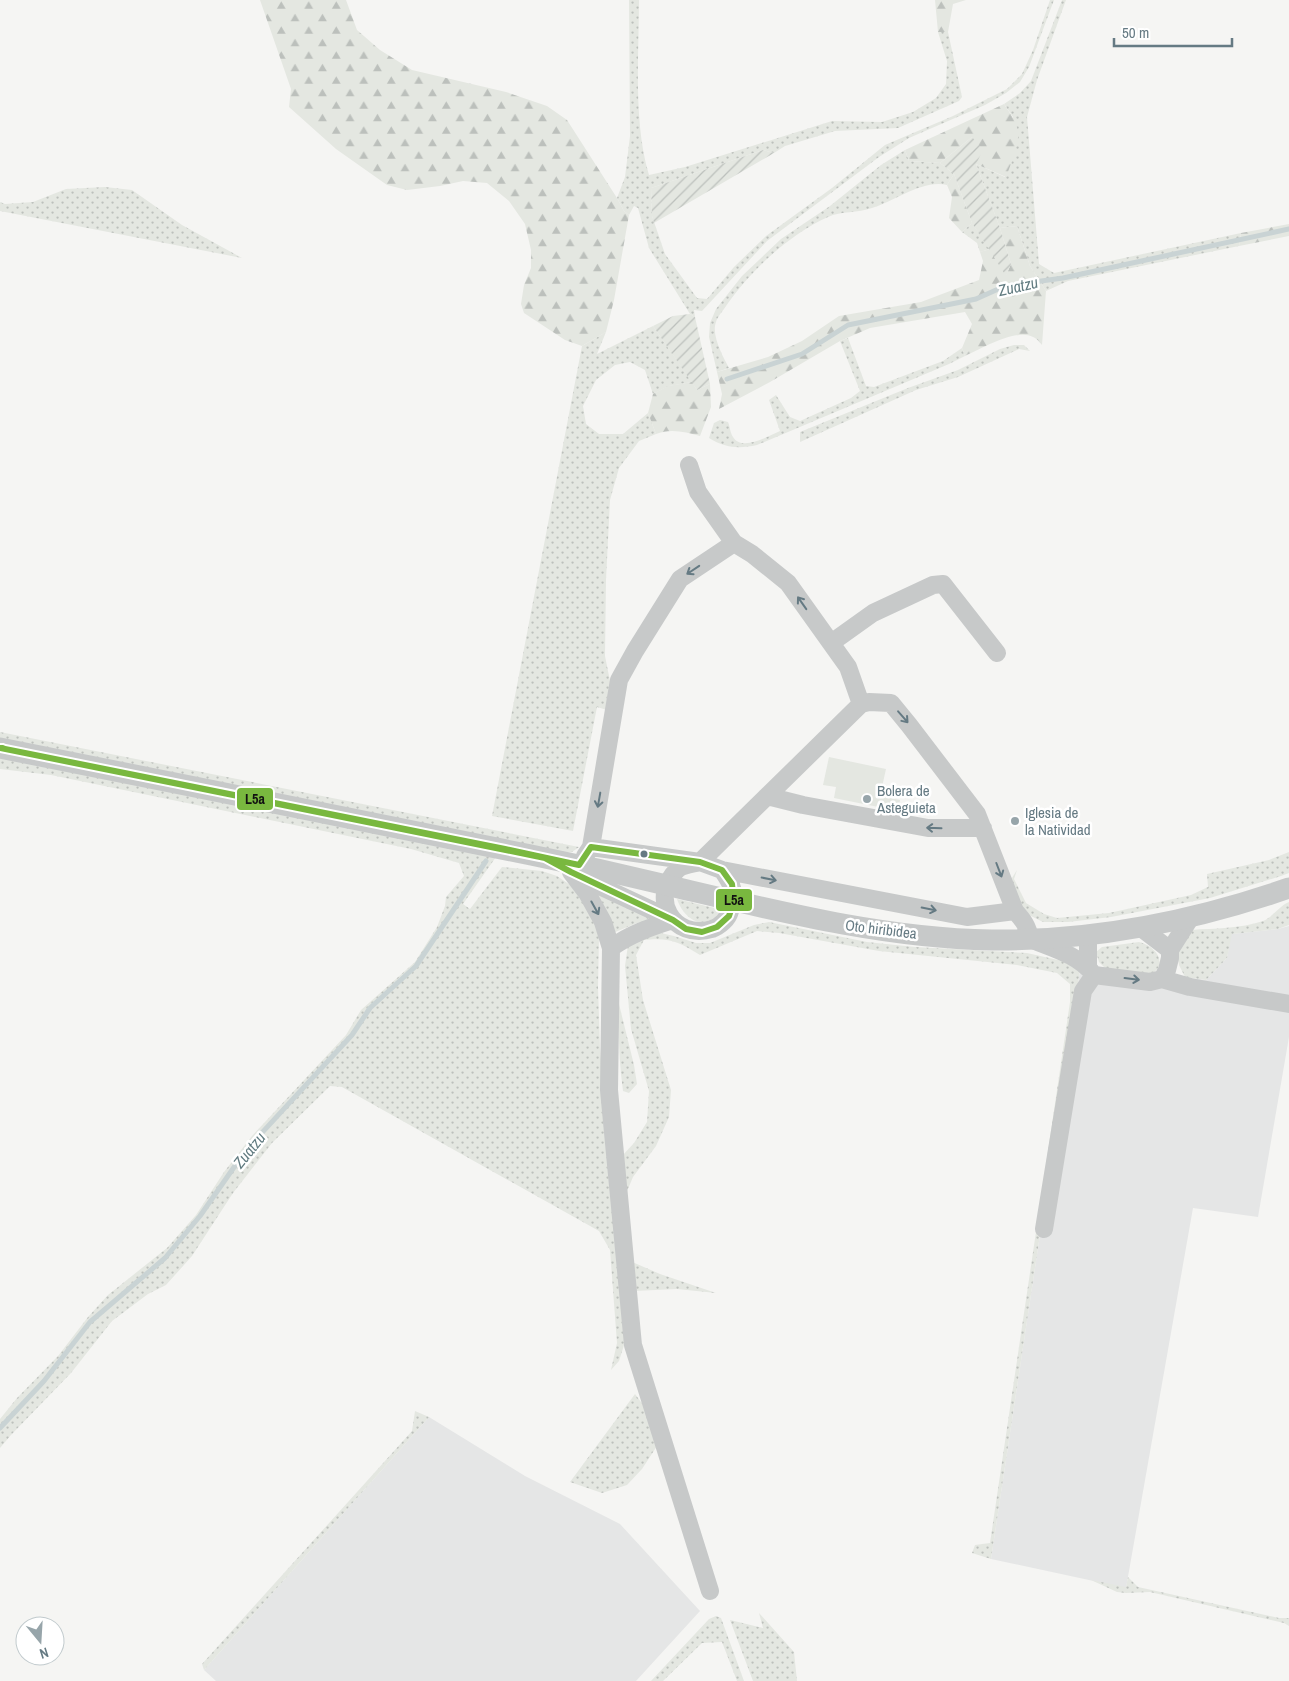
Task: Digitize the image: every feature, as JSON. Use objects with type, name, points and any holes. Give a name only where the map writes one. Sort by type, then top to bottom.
[{"type":"street","points":[[689,465],[698,492],[734,543],[752,554],[788,583],[848,667],[861,704]]},
{"type":"street","points":[[575,869],[591,847],[619,680],[680,579],[734,543]]},
{"type":"street","points":[[830,643],[873,613],[933,585],[943,584],[997,653]]},
{"type":"street","points":[[673,920],[666,910],[664,897],[666,884],[679,868],[700,862],[861,704],[869,702],[891,703],[977,814],[1014,911],[1025,923],[1029,930],[1030,939],[1075,958],[1091,971],[1150,982],[1162,979],[1190,987],[1289,1004]]},
{"type":"street","name":"Oto hiribidea","points":[[0,748],[545,858],[575,869],[666,884],[826,922],[959,938],[1030,939],[1088,935],[1215,912],[1289,888]]},
{"type":"street","points":[[768,796],[803,805],[928,828],[983,828]]},
{"type":"street","name":"Oto hiribidea","points":[[591,847],[700,862],[722,870],[967,917],[1014,911]]},
{"type":"street","points":[[575,869],[673,920],[686,929],[702,932],[717,927],[728,916],[734,901],[732,884],[722,870]]},
{"type":"street","points":[[575,869],[603,922],[611,948],[609,1090],[633,1345],[710,1591]]},
{"type":"street","points":[[1162,979],[1167,970],[1170,950],[1191,917]]},
{"type":"street","points":[[611,948],[624,939],[646,929],[673,920]]},
{"type":"street","points":[[1140,927],[1170,950]]},
{"type":"street","points":[[1044,1229],[1084,992],[1091,971],[1088,935]]},
{"type":"shaded area","points":[[1289,926],[1289,1037],[1258,1217],[1193,1208],[1126,1588],[991,1559],[1080,970],[1155,973],[1206,980],[1227,958],[1231,934]]},
{"type":"shaded area","points":[[429,1417],[525,1476],[620,1524],[700,1611],[636,1681],[216,1681],[204,1670]]},
{"type":"green space","points":[[260,0],[346,0],[357,30],[380,50],[412,70],[506,92],[547,106],[567,120],[624,211],[629,215],[614,300],[606,332],[582,346],[565,340],[524,313],[521,304],[524,285],[531,268],[531,250],[525,224],[509,201],[487,183],[463,181],[407,190],[387,185],[336,149],[289,107],[291,89]]},
{"type":"green space","points":[[629,0],[639,0],[639,111],[644,155],[649,175],[685,167],[832,121],[882,122],[913,112],[936,98],[946,84],[947,61],[938,32],[948,32],[962,97],[959,101],[898,128],[835,131],[785,146],[774,153],[763,150],[651,188],[652,216],[665,254],[697,298],[707,299],[734,267],[766,236],[832,188],[885,145],[953,116],[1007,89],[1022,74],[1033,50],[1050,0],[1054,0],[1029,67],[1020,82],[1006,93],[985,105],[909,138],[879,157],[767,241],[702,311],[694,310],[695,317],[690,314],[649,248],[638,208],[634,206],[629,215],[624,211],[617,198],[625,177],[630,136]]},
{"type":"green space","points":[[935,0],[966,0],[953,4],[948,32],[938,32]]},
{"type":"green space","points":[[1062,0],[1066,0],[1037,80],[1027,117],[1039,264],[1054,273],[1241,233],[1239,246],[1068,281],[1046,291],[1030,266],[1017,226],[1000,228],[976,164],[1005,177],[1013,117],[1004,104],[1020,93],[1031,81]]},
{"type":"green space","points":[[1004,104],[1018,130],[1016,149],[1006,177],[976,164],[972,137],[940,163],[909,161],[905,150]]},
{"type":"green space","points":[[972,137],[983,150],[976,164],[1000,228],[1011,264],[1006,276],[972,223],[954,174],[940,163]]},
{"type":"green space","points":[[763,150],[774,153],[654,223],[651,188]]},
{"type":"green space","points":[[905,150],[909,161],[940,163],[954,174],[947,185],[928,185],[872,208],[828,217],[798,234],[770,256],[734,295],[717,319],[715,327],[716,339],[729,368],[717,372],[709,337],[710,323],[716,309],[742,276],[781,239],[830,206],[881,165]]},
{"type":"green space","points":[[954,174],[972,223],[962,232],[949,218],[952,197],[947,185]]},
{"type":"green space","points":[[105,187],[132,190],[182,225],[242,258],[0,211],[0,202],[5,204],[33,202],[66,189]]},
{"type":"green space","points":[[972,223],[990,249],[980,252],[977,243],[962,232]]},
{"type":"green space","points":[[1289,224],[1289,236],[1239,246],[1241,233]]},
{"type":"green space","points":[[1017,226],[1030,266],[1046,291],[1042,345],[1033,337],[1017,335],[999,340],[965,356],[962,348],[972,324],[965,312],[870,328],[840,341],[719,409],[722,394],[717,372],[768,357],[802,341],[839,316],[921,302],[979,280],[983,261],[980,252],[990,249],[1006,275],[1011,264],[1000,228]]},
{"type":"green space","points":[[690,314],[695,317],[710,384],[697,390],[653,326],[673,316]]},
{"type":"green space","points":[[653,326],[692,382],[669,386],[653,394],[645,370],[630,362],[615,365],[596,380],[583,406],[586,424],[599,434],[623,434],[648,413],[656,434],[639,441],[619,468],[610,500],[605,656],[612,691],[607,710],[597,707],[573,831],[492,816],[582,346],[606,332],[597,354]]},
{"type":"green space","points":[[848,338],[866,386],[874,387],[943,361],[962,348],[965,356],[757,445],[732,447],[709,438],[714,423],[720,420],[728,422],[733,437],[742,443],[755,442],[780,431],[769,400],[776,395],[790,417],[800,421],[851,398],[860,391],[840,341]]},
{"type":"green space","points":[[1014,345],[1024,345],[1030,351],[1019,349],[958,377],[916,390],[800,442],[800,432],[908,388],[958,370],[1000,349]]},
{"type":"green space","points":[[692,382],[697,390],[710,384],[711,407],[700,436],[672,431],[656,434],[648,413],[653,394],[668,386]]},
{"type":"green space","points":[[0,732],[579,847],[572,852],[566,853],[0,740]]},
{"type":"green space","points":[[0,757],[496,857],[463,904],[470,909],[502,867],[542,871],[557,876],[579,891],[595,915],[599,937],[600,1048],[625,1342],[619,1361],[611,1370],[617,1343],[610,1250],[599,1231],[342,1087],[330,1086],[272,1143],[233,1193],[192,1256],[166,1285],[148,1294],[112,1321],[71,1373],[0,1448],[0,1419],[17,1398],[58,1356],[88,1317],[108,1295],[167,1248],[196,1215],[224,1172],[252,1136],[346,1035],[361,1010],[415,962],[437,927],[445,906],[446,897],[464,876],[459,863],[411,849],[51,775],[0,769]]},
{"type":"green space","points":[[829,757],[886,769],[880,796],[900,800],[898,811],[834,798],[836,787],[823,785]]},
{"type":"green space","points":[[1289,852],[1289,873],[1281,876],[1210,898],[1111,917],[1068,922],[1043,922],[1029,915],[1015,904],[1012,878],[1017,870],[1014,879],[1026,903],[1044,914],[1057,918],[1109,913],[1191,895],[1208,887],[1207,874],[1269,860]]},
{"type":"green space","points":[[594,892],[658,919],[637,923],[613,933],[606,911]]},
{"type":"green space","points":[[677,899],[723,910],[708,921],[696,921],[686,915]]},
{"type":"green space","points":[[1289,902],[1289,925],[1278,929],[1232,934],[1227,958],[1206,980],[1185,977],[1179,965],[1176,947],[1191,930],[1254,924],[1267,919]]},
{"type":"green space","points":[[769,922],[867,942],[915,947],[1027,953],[1076,964],[1080,970],[991,1559],[972,1553],[975,1545],[990,1543],[1070,1002],[1070,984],[1057,973],[1017,965],[879,951],[779,933],[757,931],[700,955],[667,940],[644,940],[636,955],[643,1000],[671,1090],[669,1117],[656,1146],[633,1177],[625,1196],[622,1156],[634,1143],[647,1122],[649,1091],[631,1029],[625,966],[628,945],[656,932],[696,943],[710,943],[754,925]]},
{"type":"green space","points":[[1139,942],[1156,952],[1160,962],[1155,972],[1148,976],[1105,968],[1099,962],[1096,952],[1102,947]]},
{"type":"green space","points":[[619,1004],[637,1084],[629,1093],[623,1091],[619,1048]]},
{"type":"green space","points":[[630,1261],[660,1274],[716,1293],[677,1289],[634,1291]]},
{"type":"green space","points":[[635,1394],[644,1406],[657,1446],[642,1469],[627,1485],[602,1493],[570,1482]]},
{"type":"green space","points":[[415,1411],[429,1417],[204,1670],[202,1664],[412,1431]]},
{"type":"green space","points":[[1128,1577],[1138,1587],[1279,1618],[1289,1618],[1289,1626],[1284,1623],[1150,1592],[1117,1592],[1091,1580],[1126,1587]]},
{"type":"green space","points":[[759,1613],[794,1652],[797,1681],[753,1681],[730,1620],[763,1628]]},
{"type":"green space","points":[[716,1616],[721,1618],[744,1681],[737,1681],[722,1642],[702,1643],[663,1681],[651,1681],[709,1619]]},
{"type":"waterway","name":"Zuatzu","points":[[727,379],[802,354],[848,325],[976,299],[1005,286],[1063,278],[1289,229]]},
{"type":"waterway","name":"Zuatzu","points":[[0,1428],[44,1381],[90,1322],[165,1258],[200,1216],[246,1150],[352,1035],[370,1008],[416,966],[486,861]]},
{"type":"transit line","name":"L5a","points":[[0,748],[505,849],[579,865],[591,847],[700,862],[722,870],[732,884],[734,901],[729,916],[717,927],[702,932],[686,929],[673,920],[545,858],[0,748]]},
{"type":"place","name":"Bolera de Asteguieta","points":[[867,799]]},
{"type":"place","name":"Iglesia de la Natividad","points":[[1015,821]]}]
